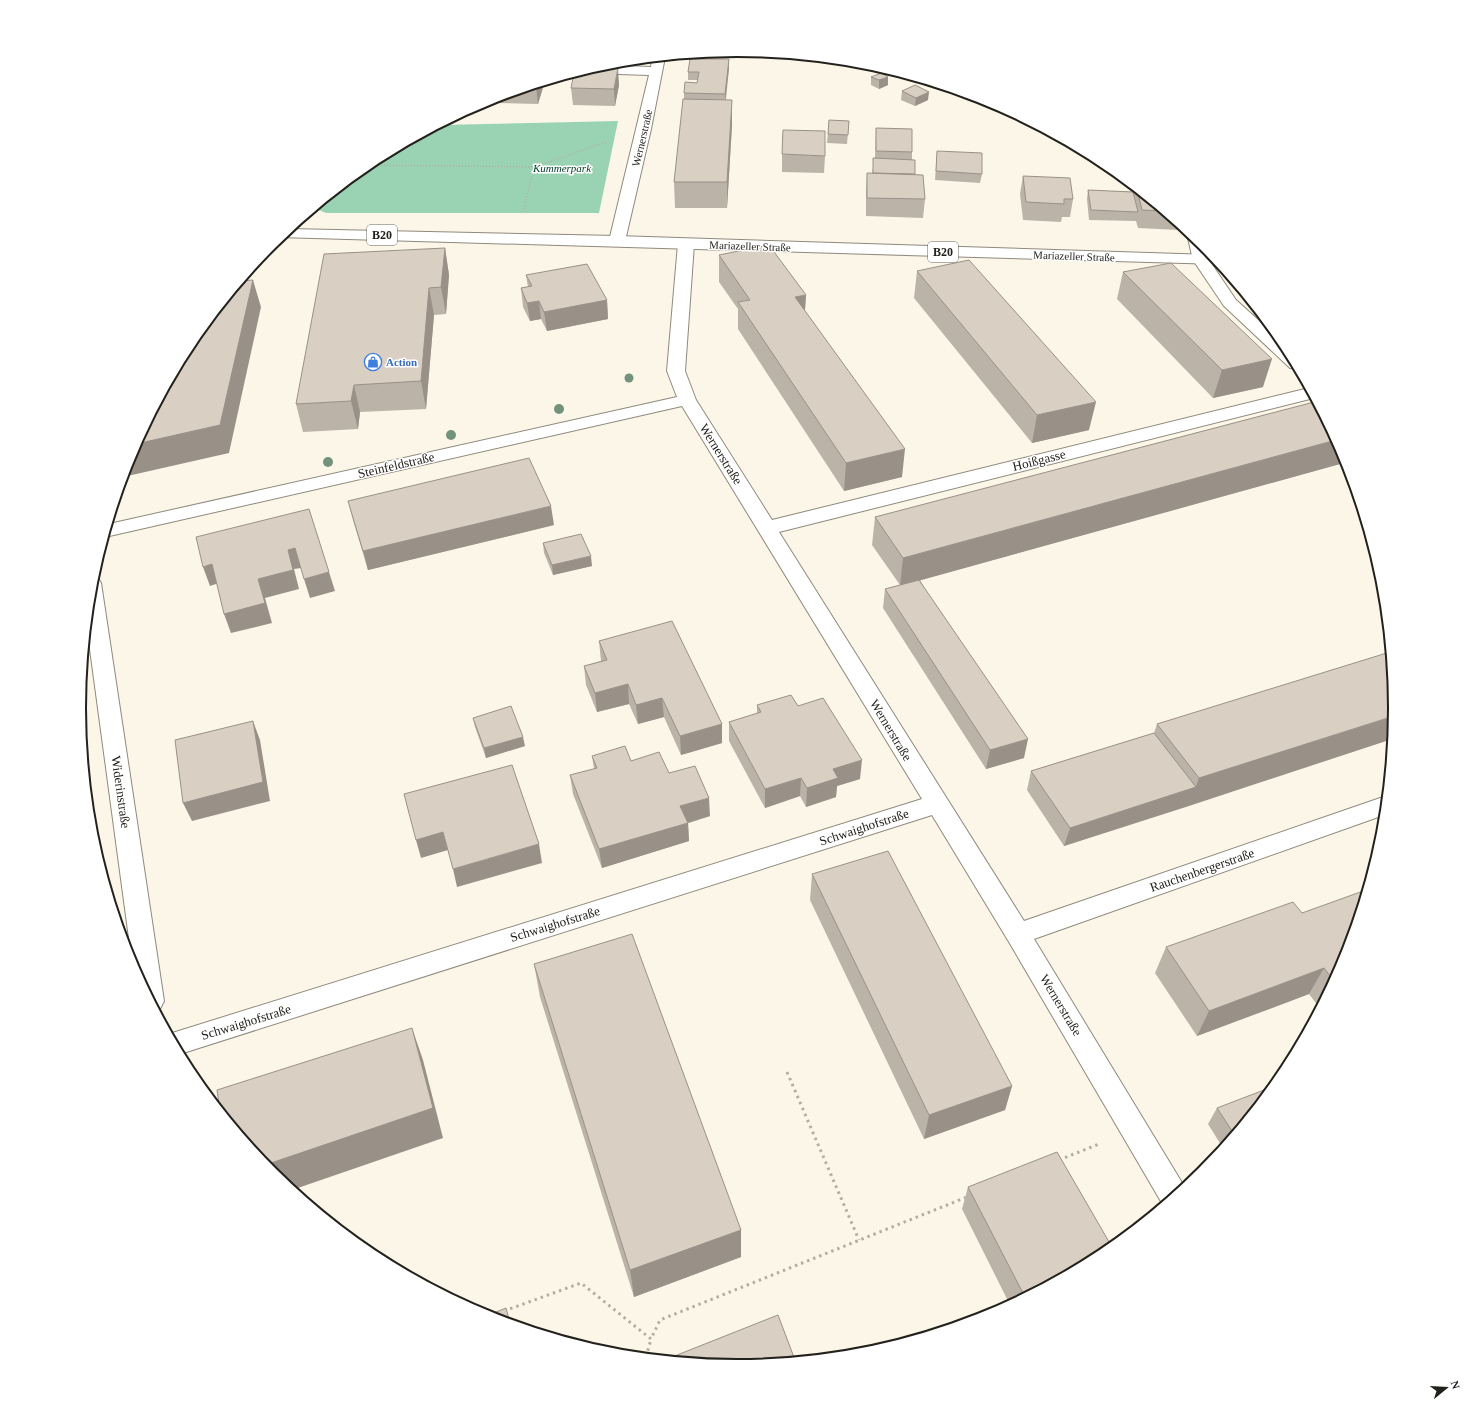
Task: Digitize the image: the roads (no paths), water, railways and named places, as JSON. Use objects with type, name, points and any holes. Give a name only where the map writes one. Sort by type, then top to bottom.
[{"type":"street","points":[[638,65],[657,64]]},
{"type":"street","name":"Wernerstraße","points":[[617,241],[644,129],[657,64]]},
{"type":"street","name":"Mariazeller Straße","points":[[293,233],[617,241],[1208,260]]},
{"type":"street","name":"Wernerstraße","points":[[686,244],[676,371],[686,400],[767,528],[936,804],[1018,934],[1172,1192]]},
{"type":"street","points":[[1210,262],[1230,303],[1280,349]]},
{"type":"street","name":"Hoißgasse","points":[[767,528],[1307,394]]},
{"type":"street","name":"Steinfeldstraße","points":[[111,530],[686,400]]},
{"type":"street","name":"Widerinstraße","points":[[95,608],[149,987]]},
{"type":"street","name":"Schwaighofstraße","points":[[179,1042],[936,804]]},
{"type":"street","name":"Rauchenbergerstraße","points":[[1018,934],[1380,807]]},
{"type":"place","name":"Action","points":[[373,362]]},
{"type":"park label","name":"Kummerpark","points":[[562,168]]}]
